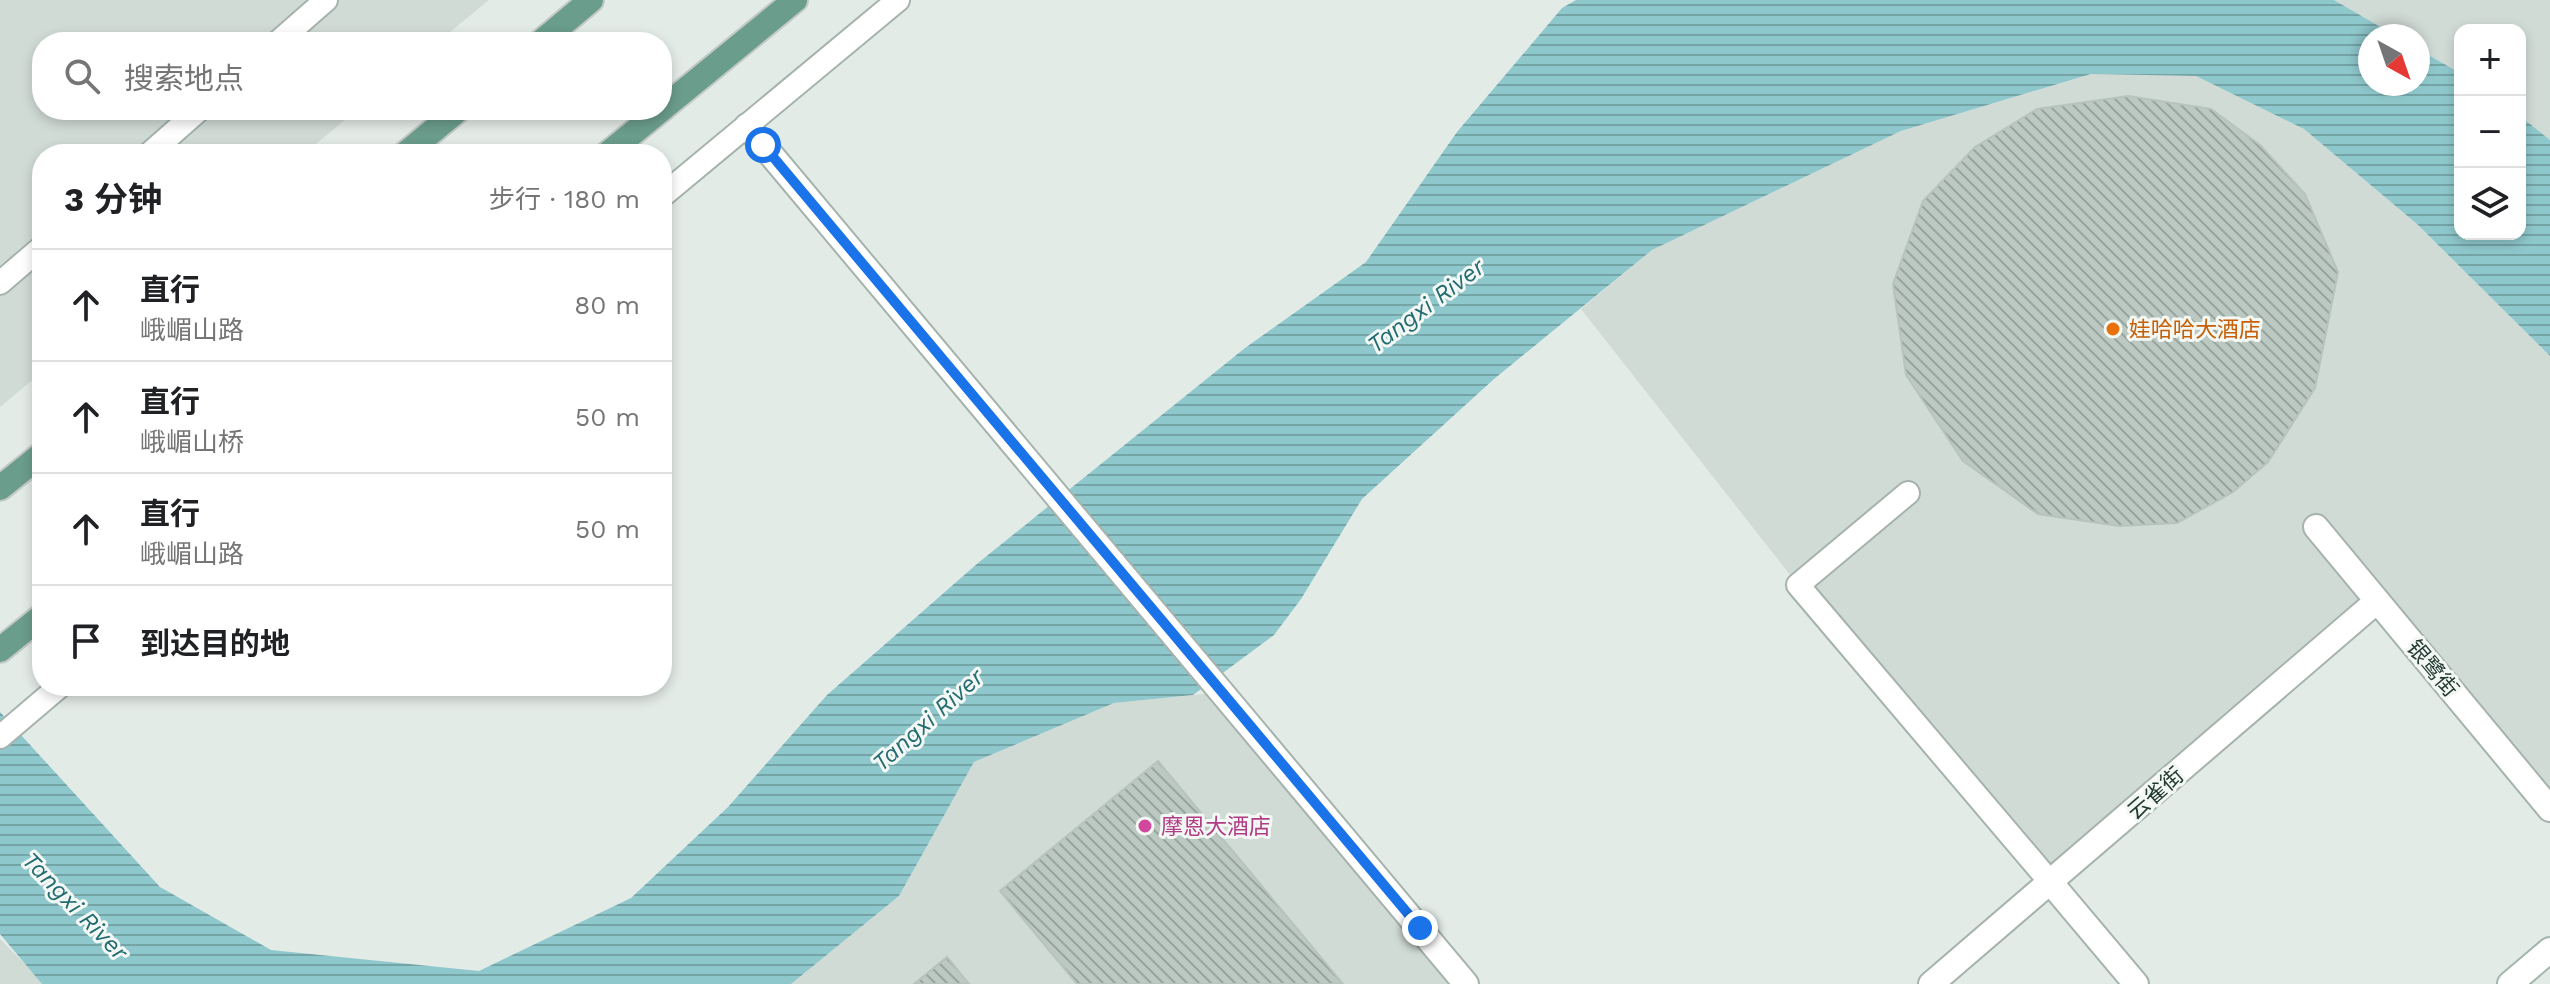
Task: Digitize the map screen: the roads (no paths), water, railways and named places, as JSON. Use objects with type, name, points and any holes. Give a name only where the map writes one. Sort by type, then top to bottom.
[{"type":"main road","points":[[553,32],[591,0]]},
{"type":"main road","points":[[672,100],[795,0]]},
{"type":"main road","points":[[417,144],[446,120]]},
{"type":"main road","points":[[619,144],[648,120]]},
{"type":"main road","points":[[0,488],[32,462]]},
{"type":"main road","points":[[0,650],[32,624]]},
{"type":"street","points":[[747,126],[1466,984]]},
{"type":"street","name":"银鹭街","points":[[2316,527],[2550,809]]},
{"type":"street","name":"云雀街","points":[[1931,984],[2377,601]]},
{"type":"street","points":[[2051,883],[2136,984]]},
{"type":"street","points":[[2510,984],[2550,950]]},
{"type":"lane","points":[[289,32],[326,0]]},
{"type":"lane","points":[[672,188],[898,0]]},
{"type":"lane","points":[[160,144],[188,120]]},
{"type":"lane","points":[[0,283],[32,256]]},
{"type":"lane","points":[[1908,493],[1798,585],[2051,883]]},
{"type":"lane","points":[[0,737],[48,696]]},
{"type":"water","name":"Tangxi River","points":[[1576,0],[2334,0],[2375,24],[2358,24],[2358,96],[2430,96],[2430,56],[2454,70],[2454,240],[2526,240],[2526,121],[2550,140],[2550,356],[2417,224],[2304,129],[2196,76],[2091,74],[1901,131],[1652,250],[1494,379],[1362,499],[1301,599],[1274,635],[1193,695],[1114,703],[974,762],[899,896],[791,984],[42,984],[0,934],[0,712],[160,887],[271,950],[479,971],[631,898],[728,807],[827,695],[978,563],[1245,348],[1366,262],[1457,132],[1562,8]]},
{"type":"place","name":"娃哈哈大酒店","points":[[2113,329]]},
{"type":"place","name":"摩恩大酒店","points":[[1145,826]]}]
